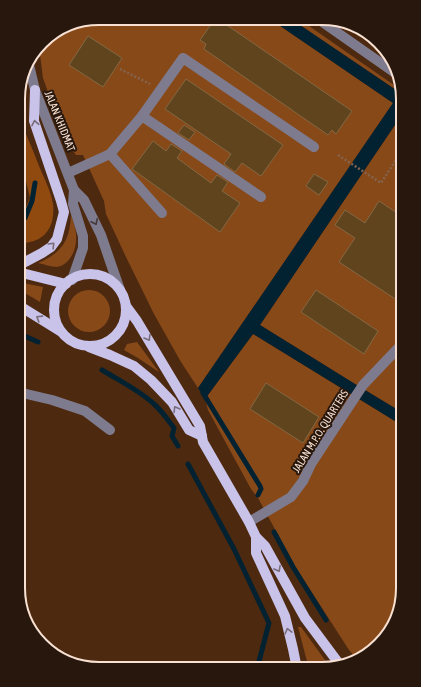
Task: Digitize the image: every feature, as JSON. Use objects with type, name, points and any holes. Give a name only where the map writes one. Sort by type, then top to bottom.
[{"type":"main road","points":[[25,262],[51,247],[57,239],[64,212],[34,122],[35,90]]},
{"type":"main road","points":[[25,273],[69,282]]},
{"type":"main road","points":[[60,331],[54,312],[54,302],[59,292],[69,282],[84,274],[104,277],[120,290],[126,306],[127,316],[122,327],[113,338],[102,344],[86,346]]},
{"type":"main road","points":[[126,306],[137,321],[200,426],[203,442],[256,537],[265,546],[305,618],[337,661]]},
{"type":"main road","points":[[25,309],[60,331],[72,341],[110,354],[134,366],[152,380],[172,402],[189,430],[202,436]]},
{"type":"main road","points":[[256,537],[256,553],[285,616],[296,662]]},
{"type":"street","points":[[327,26],[389,69]]},
{"type":"street","points":[[68,173],[110,154],[142,116],[183,58],[314,147]]},
{"type":"street","name":"JALAN KHIDMAT","points":[[31,72],[35,90],[74,190],[73,204],[83,236],[83,248],[69,282]]},
{"type":"street","points":[[142,116],[261,197]]},
{"type":"street","points":[[110,154],[162,213]]},
{"type":"street","name":"JALAN KHIDMAT","points":[[74,190],[84,200],[101,235],[120,290]]},
{"type":"street","name":"JALAN M.P.O. QUARTERS","points":[[249,522],[292,498],[303,481],[311,464],[363,385],[396,350]]},
{"type":"street","points":[[25,394],[52,400],[85,411],[110,430]]},
{"type":"path","points":[[120,69],[161,90]]},
{"type":"path","points":[[338,155],[381,183],[396,160]]},
{"type":"shaded area","points":[[279,25],[393,103],[198,388],[181,362],[154,314],[106,214],[104,201],[83,155],[76,155],[73,151],[53,106],[43,78],[40,55],[43,50],[62,35],[85,26]]},
{"type":"shaded area","points":[[300,25],[308,25],[395,86],[396,90]]},
{"type":"shaded area","points":[[396,123],[396,409],[260,325]]},
{"type":"shaded area","points":[[25,132],[49,189],[52,199],[53,215],[50,228],[43,236],[35,241],[25,243],[25,209],[30,198],[25,177]]},
{"type":"shaded area","points":[[71,215],[75,228],[76,244],[71,257],[61,266],[57,267],[38,263],[53,255],[63,245],[69,232]]},
{"type":"shaded area","points":[[25,283],[43,287],[40,302],[25,293]]},
{"type":"shaded area","points":[[85,290],[93,290],[101,293],[107,299],[110,311],[107,323],[101,329],[93,332],[85,332],[77,329],[71,323],[68,315],[68,307],[71,299],[77,293]]},
{"type":"shaded area","points":[[253,334],[396,422],[395,602],[388,621],[381,633],[367,647],[353,655],[349,650],[295,566],[208,410],[205,399]]},
{"type":"shaded area","points":[[137,342],[159,372],[124,350],[127,344]]},
{"type":"shaded area","points":[[298,627],[301,627],[326,662],[307,662]]},
{"type":"water","points":[[279,25],[300,25],[396,90],[396,123],[260,325],[396,409],[396,422],[253,334],[205,399],[198,388],[393,103]]},
{"type":"building","points":[[211,25],[227,25],[352,111],[336,134],[332,130],[328,135],[204,49],[206,44],[200,40]]},
{"type":"building","points":[[88,36],[122,58],[103,87],[69,65]]},
{"type":"building","points":[[186,79],[283,145],[261,176],[242,163],[235,172],[224,164],[231,154],[165,109]]},
{"type":"building","points":[[184,125],[195,132],[189,140],[178,133]]},
{"type":"building","points":[[153,141],[166,151],[171,144],[182,151],[177,158],[211,183],[217,175],[228,182],[222,191],[240,203],[220,232],[132,169]]},
{"type":"building","points":[[314,174],[328,182],[319,195],[306,186]]},
{"type":"building","points":[[379,201],[396,212],[396,299],[339,262],[355,238],[335,225],[345,210],[365,223]]},
{"type":"building","points":[[316,290],[378,331],[364,354],[301,312]]},
{"type":"building","points":[[266,383],[319,417],[303,443],[250,409]]},
{"type":"waterway","points":[[25,218],[32,201],[35,183]]},
{"type":"waterway","points":[[25,336],[38,342]]},
{"type":"waterway","points":[[102,370],[136,390],[157,407],[174,428],[172,436],[178,446]]},
{"type":"waterway","points":[[203,393],[260,486],[261,489],[258,495]]},
{"type":"waterway","points":[[188,464],[234,549],[269,623],[259,662]]},
{"type":"waterway","points":[[274,532],[293,567],[326,620]]}]
